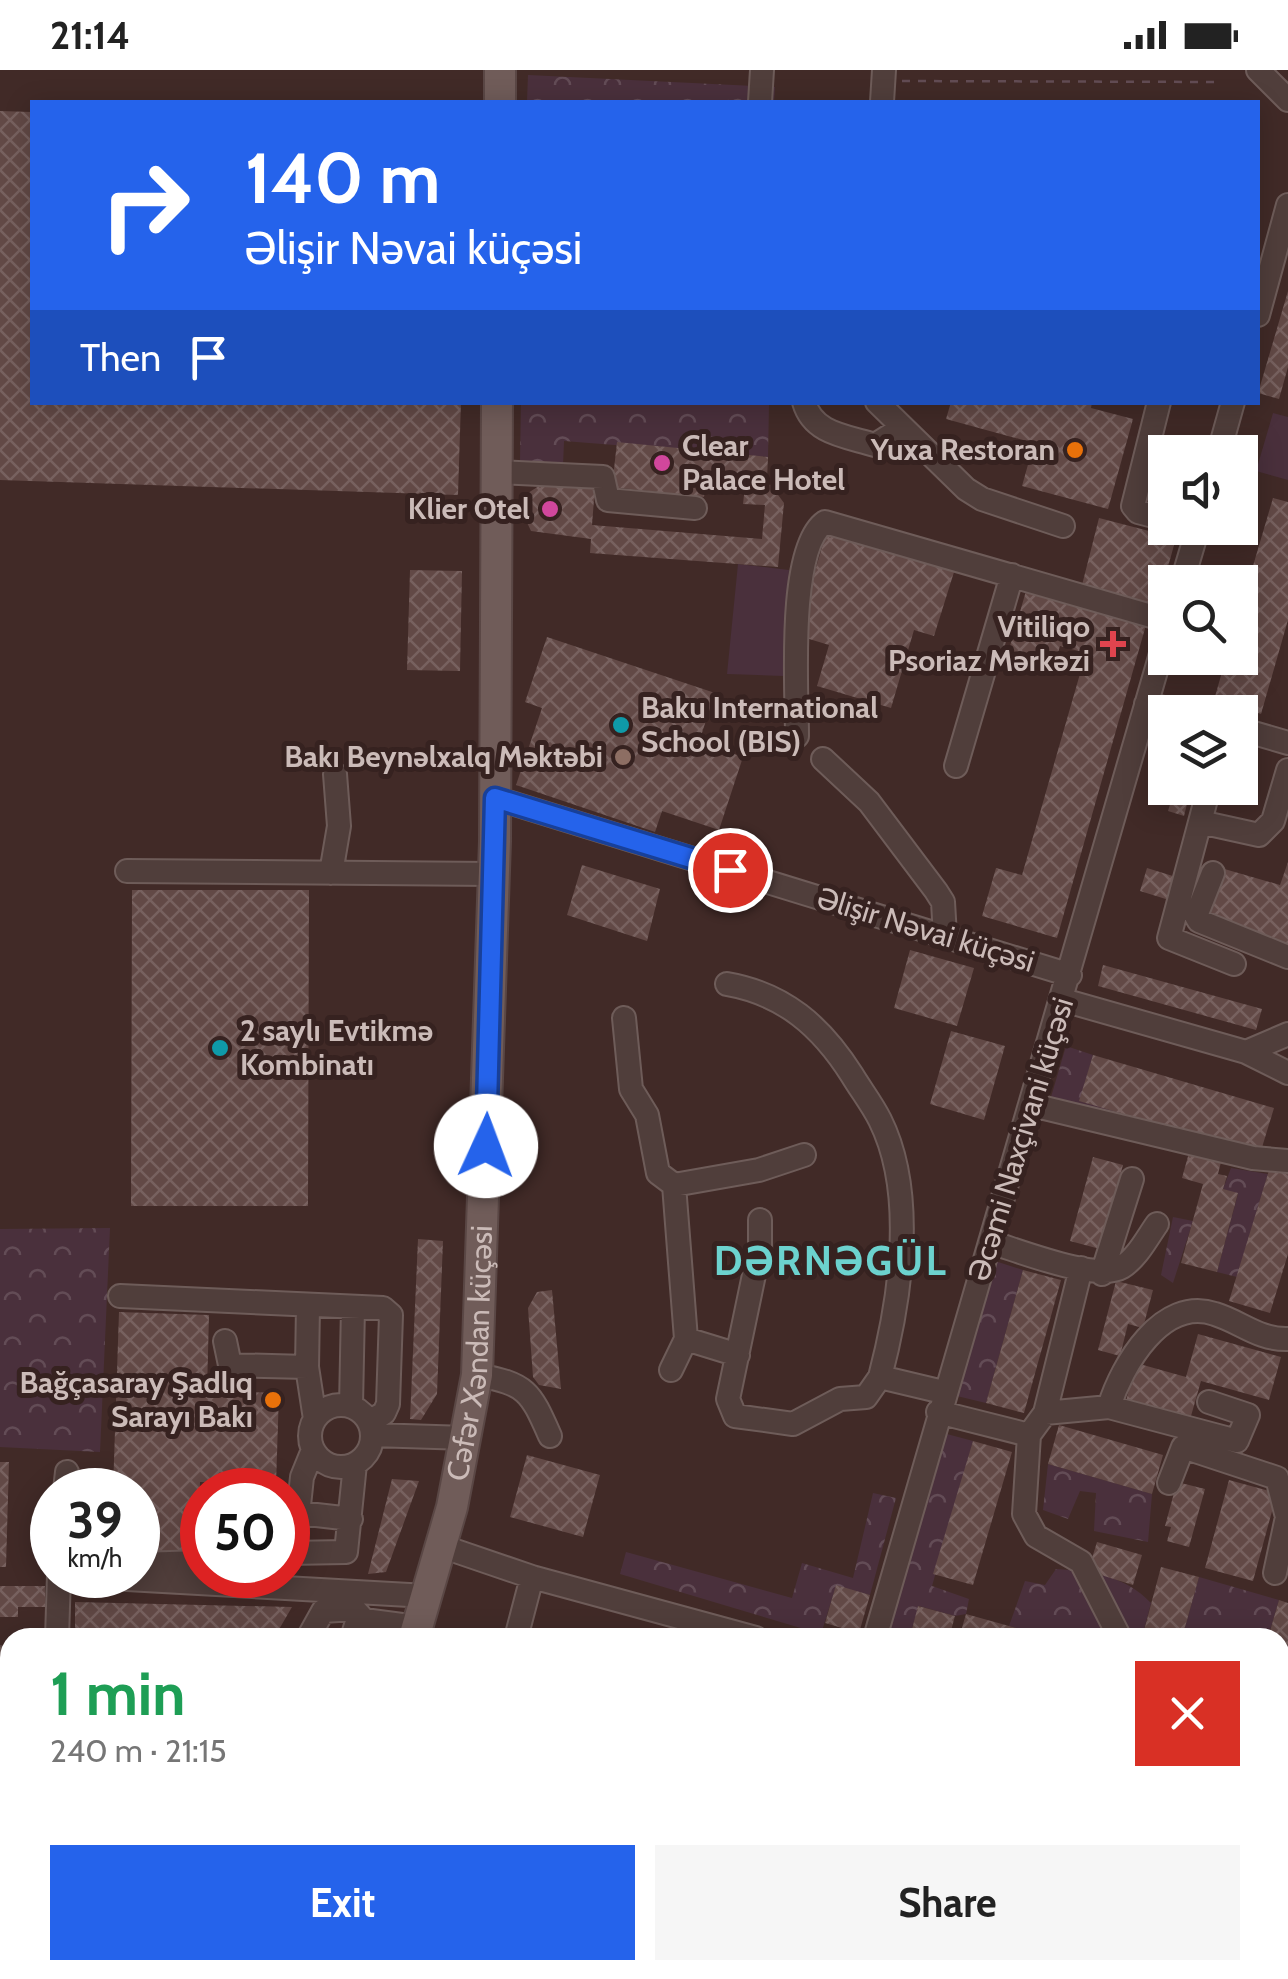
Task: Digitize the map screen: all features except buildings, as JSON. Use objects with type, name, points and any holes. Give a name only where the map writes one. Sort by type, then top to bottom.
[{"type":"main road","name":"Cəfər Xəndan küçəsi","points":[[417,1628],[467,1438],[477,1375],[495,798],[497,405]]},
{"type":"street","points":[[760,100],[762,70]]},
{"type":"street","points":[[1258,70],[1288,100]]},
{"type":"street","points":[[1260,307],[1288,205]]},
{"type":"street","points":[[805,405],[808,417],[820,428],[875,445],[902,428]]},
{"type":"street","points":[[880,405],[950,476],[982,500],[1063,526]]},
{"type":"street","points":[[1151,435],[1158,405]]},
{"type":"street","points":[[1224,435],[1232,405]]},
{"type":"street","points":[[1148,446],[1133,506],[1148,515]]},
{"type":"street","points":[[496,472],[603,477],[608,500],[695,508]]},
{"type":"street","points":[[797,736],[796,610],[819,526],[832,522],[1148,615]]},
{"type":"street","points":[[956,766],[1012,575]]},
{"type":"street","name":"Əcəmi Naxçivani küçəsi","points":[[878,1628],[1155,675]]},
{"type":"street","points":[[1258,734],[1288,743]]},
{"type":"street","points":[[823,759],[869,802],[930,882],[943,902],[945,936]]},
{"type":"street","points":[[1200,822],[1259,835],[1273,821],[1288,770]]},
{"type":"street","points":[[331,873],[338,826],[335,774]]},
{"type":"street","name":"Əlişir Nəvai küçəsi","points":[[495,798],[1070,975]]},
{"type":"street","points":[[1204,805],[1169,938],[1234,964]]},
{"type":"street","points":[[127,871],[493,874]]},
{"type":"street","points":[[1213,873],[1196,916],[1199,921],[1288,957]]},
{"type":"street","points":[[727,984],[760,990],[805,1016],[832,1042],[882,1122],[895,1174],[900,1246],[895,1320],[880,1376],[866,1397],[840,1399],[793,1424],[735,1416],[728,1399],[760,1220]]},
{"type":"street","points":[[1063,1000],[1246,1052],[1288,1073]]},
{"type":"street","points":[[624,1018],[631,1090],[647,1115],[658,1173],[674,1185],[759,1170],[804,1155]]},
{"type":"street","points":[[1246,1052],[1288,1034]]},
{"type":"street","points":[[1032,1105],[1253,1158],[1288,1161]]},
{"type":"street","points":[[1115,1628],[1081,1562],[1036,1536],[1024,1514],[1029,1435],[1045,1414],[1092,1271],[1132,1179]]},
{"type":"street","points":[[670,1370],[686,1339],[674,1185]]},
{"type":"street","points":[[990,1242],[1092,1271],[1121,1268],[1157,1224]]},
{"type":"street","points":[[120,1296],[383,1308],[391,1315],[388,1404],[384,1413],[364,1421]]},
{"type":"street","points":[[306,1468],[313,1450],[310,1435],[315,1419],[307,1367],[308,1306]]},
{"type":"street","points":[[313,1450],[332,1466],[356,1464],[368,1453],[354,1308]]},
{"type":"street","points":[[1109,1407],[1125,1364],[1172,1315],[1193,1309],[1216,1314],[1251,1333],[1288,1339]]},
{"type":"street","points":[[686,1339],[738,1356]]},
{"type":"street","points":[[225,1342],[230,1366],[307,1367]]},
{"type":"street","points":[[477,1375],[510,1381],[532,1395],[550,1436]]},
{"type":"street","points":[[880,1376],[1029,1435]]},
{"type":"street","points":[[1045,1414],[1109,1407],[1236,1441],[1248,1415],[1210,1402]]},
{"type":"street","points":[[315,1419],[327,1408],[364,1421],[467,1438]]},
{"type":"street","points":[[1169,1483],[1183,1447],[1278,1478],[1286,1517],[1275,1573]]},
{"type":"street","points":[[310,1553],[346,1552],[356,1464]]},
{"type":"street","points":[[310,1514],[350,1519]]},
{"type":"street","points":[[441,1546],[532,1577],[719,1628]]},
{"type":"street","points":[[160,1574],[427,1596]]},
{"type":"street","points":[[519,1628],[532,1577]]},
{"type":"street","points":[[56,1628],[58,1598]]},
{"type":"street","points":[[314,1628],[323,1611],[354,1609],[358,1628]]},
{"type":"path","points":[[883,84],[1216,82]]},
{"type":"green space","points":[[528,75],[775,87],[774,100],[527,100]]},
{"type":"green space","points":[[521,405],[769,405],[768,457],[564,441],[563,465],[520,462]]},
{"type":"green space","points":[[1273,413],[1288,417],[1288,480],[1258,472]]},
{"type":"green space","points":[[738,564],[789,570],[783,676],[727,674]]},
{"type":"green space","points":[[1066,1046],[1093,1055],[1080,1101],[1119,1112],[1117,1117],[1051,1097]]},
{"type":"green space","points":[[1231,1168],[1268,1174],[1237,1277],[1217,1272],[1238,1194],[1223,1189]]},
{"type":"green space","points":[[1173,1217],[1193,1221],[1173,1283],[1161,1275]]},
{"type":"green space","points":[[110,1228],[100,1452],[0,1447],[0,1229]]},
{"type":"green space","points":[[995,1261],[1023,1270],[986,1403],[957,1396]]},
{"type":"green space","points":[[943,1433],[973,1441],[932,1586],[969,1599],[966,1614],[955,1616],[919,1606],[912,1628],[888,1628]]},
{"type":"green space","points":[[1048,1464],[1152,1494],[1148,1542],[1094,1531],[1096,1493],[1080,1491],[1068,1519],[1043,1510]]},
{"type":"green space","points":[[873,1493],[896,1498],[870,1595],[836,1586],[823,1628],[801,1628],[620,1574],[626,1552],[792,1598],[802,1563],[853,1578]]},
{"type":"green space","points":[[1056,1569],[1108,1577],[1151,1603],[1144,1628],[1009,1626],[1025,1581],[1045,1585]]},
{"type":"green space","points":[[1199,1577],[1279,1600],[1271,1628],[1185,1628]]},
{"type":"place","name":"Yuxa Restoran","points":[[1075,450]]},
{"type":"place","name":"Clear Palace Hotel","points":[[662,463]]},
{"type":"place","name":"Klier Otel","points":[[550,509]]},
{"type":"place","name":"Vitiliqo Psoriaz Mərkəzi","points":[[1113,644]]},
{"type":"place","name":"Baku International School (BIS)","points":[[621,725]]},
{"type":"place","name":"Bakı Beynəlxalq Məktəbi","points":[[623,757]]},
{"type":"place","name":"2 saylı Evtikmə Kombinatı","points":[[220,1048]]},
{"type":"place","name":"Bağçasaray Şadlıq Sarayı Bakı","points":[[273,1400]]},
{"type":"district","name":"DƏRNƏGÜL","points":[[831,1261]]},
{"type":"route","points":[[486,1146],[495,798],[730,870]]}]
